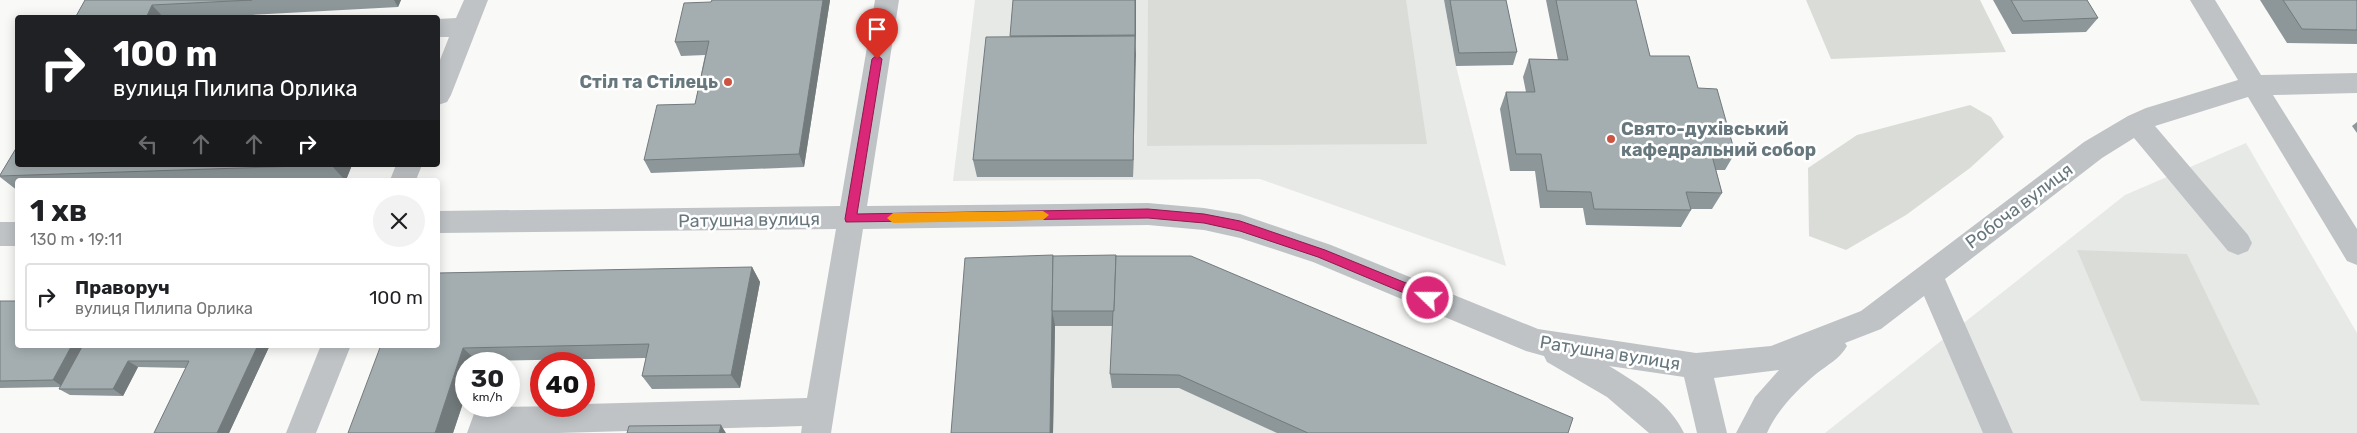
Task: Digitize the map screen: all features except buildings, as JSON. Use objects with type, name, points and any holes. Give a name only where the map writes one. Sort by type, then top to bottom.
[{"type":"street","points":[[440,90],[476,0]]},
{"type":"street","points":[[482,433],[486,421],[618,425],[818,423],[887,0]]},
{"type":"street","points":[[2202,0],[2357,253]]},
{"type":"street","points":[[440,28],[465,27]]},
{"type":"street","name":"Робоча вулиця","points":[[1696,366],[1772,359],[1871,320],[2092,150],[2146,118],[2255,85],[2357,84]]},
{"type":"street","points":[[2137,123],[2238,243]]},
{"type":"street","name":"Ратушна вулиця","points":[[440,222],[850,219],[1148,214],[1204,219],[1240,226],[1321,253],[1536,342],[1696,366]]},
{"type":"street","points":[[0,234],[15,234]]},
{"type":"street","points":[[1930,274],[1998,433]]},
{"type":"street","points":[[1751,433],[1758,417],[1784,385],[1808,361],[1871,320]]},
{"type":"street","points":[[1536,342],[1592,371],[1629,396],[1669,433]]},
{"type":"street","points":[[301,433],[335,348]]},
{"type":"street","points":[[1696,366],[1712,433]]},
{"type":"shaded area","points":[[975,0],[1444,0],[1456,66],[1506,266],[1260,179],[953,181]]},
{"type":"shaded area","points":[[1148,0],[1406,0],[1427,144],[1147,146]]},
{"type":"shaded area","points":[[1806,0],[1980,0],[2006,52],[1831,59]]},
{"type":"shaded area","points":[[1970,105],[1991,117],[2004,137],[1970,168],[1906,215],[1846,250],[1809,236],[1808,168],[1857,135]]},
{"type":"shaded area","points":[[2246,143],[2357,333],[2357,433],[1825,433],[2125,195]]},
{"type":"shaded area","points":[[2077,250],[2187,254],[2260,405],[2141,401]]},
{"type":"shaded area","points":[[969,275],[1565,433],[957,433]]},
{"type":"slow traffic","points":[[893,218],[1043,215]]},
{"type":"place","name":"Стіл та Стілець","points":[[728,82]]},
{"type":"place","name":"Свято-духівський кафедральний собор","points":[[1611,139]]},
{"type":"route","points":[[877,59],[850,219],[1148,214],[1204,219],[1240,226],[1321,253],[1428,298]]}]
